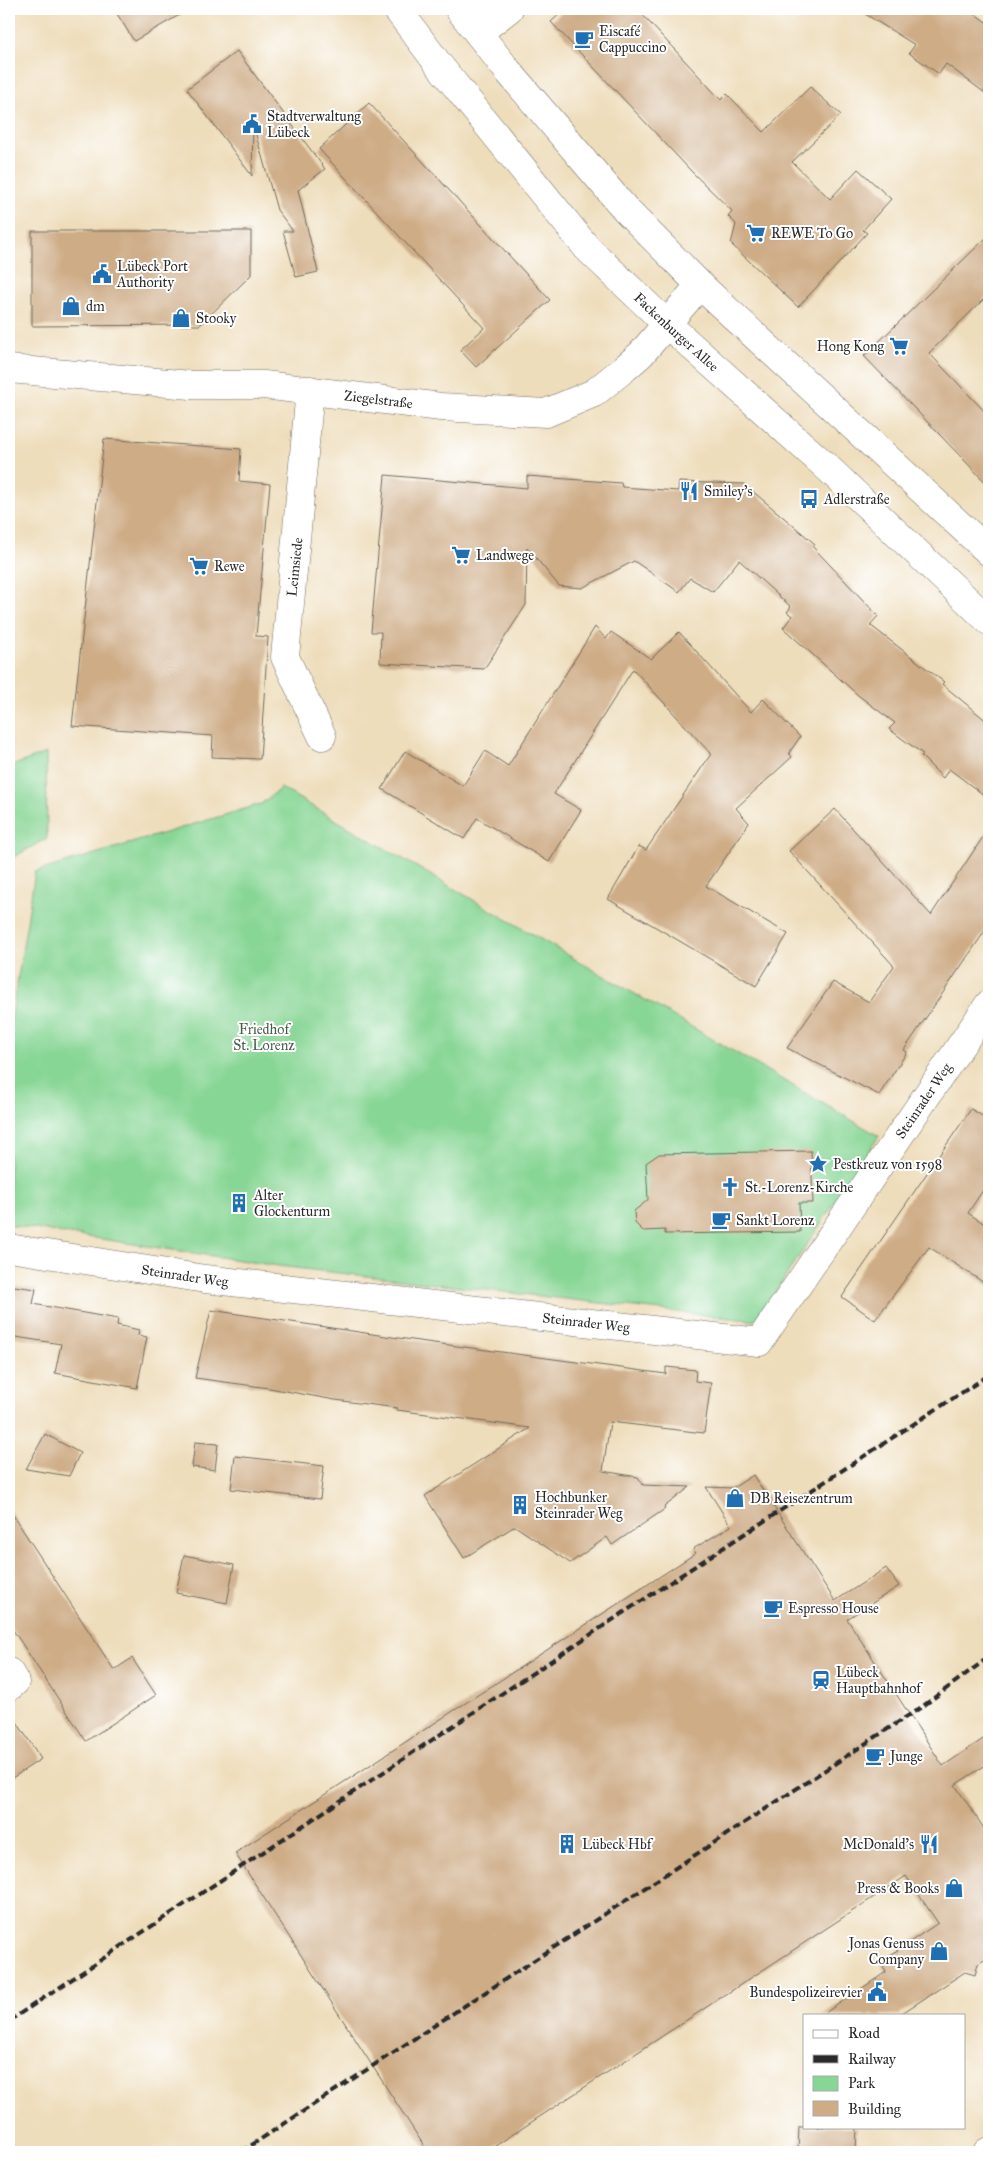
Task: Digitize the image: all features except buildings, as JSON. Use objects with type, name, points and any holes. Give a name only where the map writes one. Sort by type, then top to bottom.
[{"type":"main road","name":"Fackenburger Allee","points":[[397,9],[439,65],[587,248],[667,324],[831,471],[989,621]]},
{"type":"main road","points":[[459,9],[508,71],[626,210],[700,285],[989,552]]},
{"type":"main road","points":[[478,33],[509,9]]},
{"type":"main road","name":"Ziegelstraße","points":[[9,369],[66,372],[191,385],[264,385],[441,407],[546,413],[594,394],[641,354],[700,285]]},
{"type":"main road","name":"Leimsiede","points":[[310,390],[285,657],[322,736]]},
{"type":"main road","name":"Steinrader Weg","points":[[9,1248],[206,1279],[759,1342],[989,1004]]},
{"type":"main road","points":[[9,1672],[15,1682],[9,1687]]},
{"type":"green space","points":[[46,753],[47,838],[9,860],[9,767]]},
{"type":"green space","name":"Friedhof St. Lorenz","points":[[281,788],[879,1136],[756,1321],[278,1266],[9,1225],[9,1033],[35,872],[261,804]]},
{"type":"railway","points":[[9,2021],[629,1609],[989,1375]]},
{"type":"railway","points":[[241,2152],[923,1706],[989,1657]]},
{"type":"place","name":"Eiscafé Cappuccino","points":[[584,39]]},
{"type":"place","name":"Stadtverwaltung Lübeck","points":[[252,124]]},
{"type":"place","name":"REWE To Go","points":[[756,233]]},
{"type":"place","name":"Lübeck Port Authority","points":[[102,274]]},
{"type":"place","name":"dm","points":[[71,306]]},
{"type":"place","name":"Stooky","points":[[181,318]]},
{"type":"place","name":"Hong Kong","points":[[899,346]]},
{"type":"place","name":"Smiley's","points":[[689,491]]},
{"type":"place","name":"Adlerstraße","points":[[809,499]]},
{"type":"place","name":"Landwege","points":[[461,555]]},
{"type":"place","name":"Rewe","points":[[199,566]]},
{"type":"place","name":"Pestkreuz von 1598","points":[[818,1164]]},
{"type":"place","name":"St.-Lorenz-Kirche","points":[[730,1187]]},
{"type":"place","name":"Alter Glockenturm","points":[[239,1203]]},
{"type":"place","name":"Sankt Lorenz","points":[[721,1220]]},
{"type":"place","name":"DB Reisezentrum","points":[[735,1498]]},
{"type":"place","name":"Hochbunker Steinrader Weg","points":[[520,1505]]},
{"type":"place","name":"Espresso House","points":[[773,1608]]},
{"type":"place","name":"Lübeck Hauptbahnhof","points":[[821,1680]]},
{"type":"place","name":"Junge","points":[[875,1756]]},
{"type":"place","name":"Lübeck Hbf","points":[[567,1844]]},
{"type":"place","name":"McDonald's","points":[[929,1844]]},
{"type":"place","name":"Press & Books","points":[[954,1888]]},
{"type":"place","name":"Jonas Genuss Company","points":[[939,1951]]},
{"type":"place","name":"Bundespolizeirevier","points":[[877,1992]]}]
